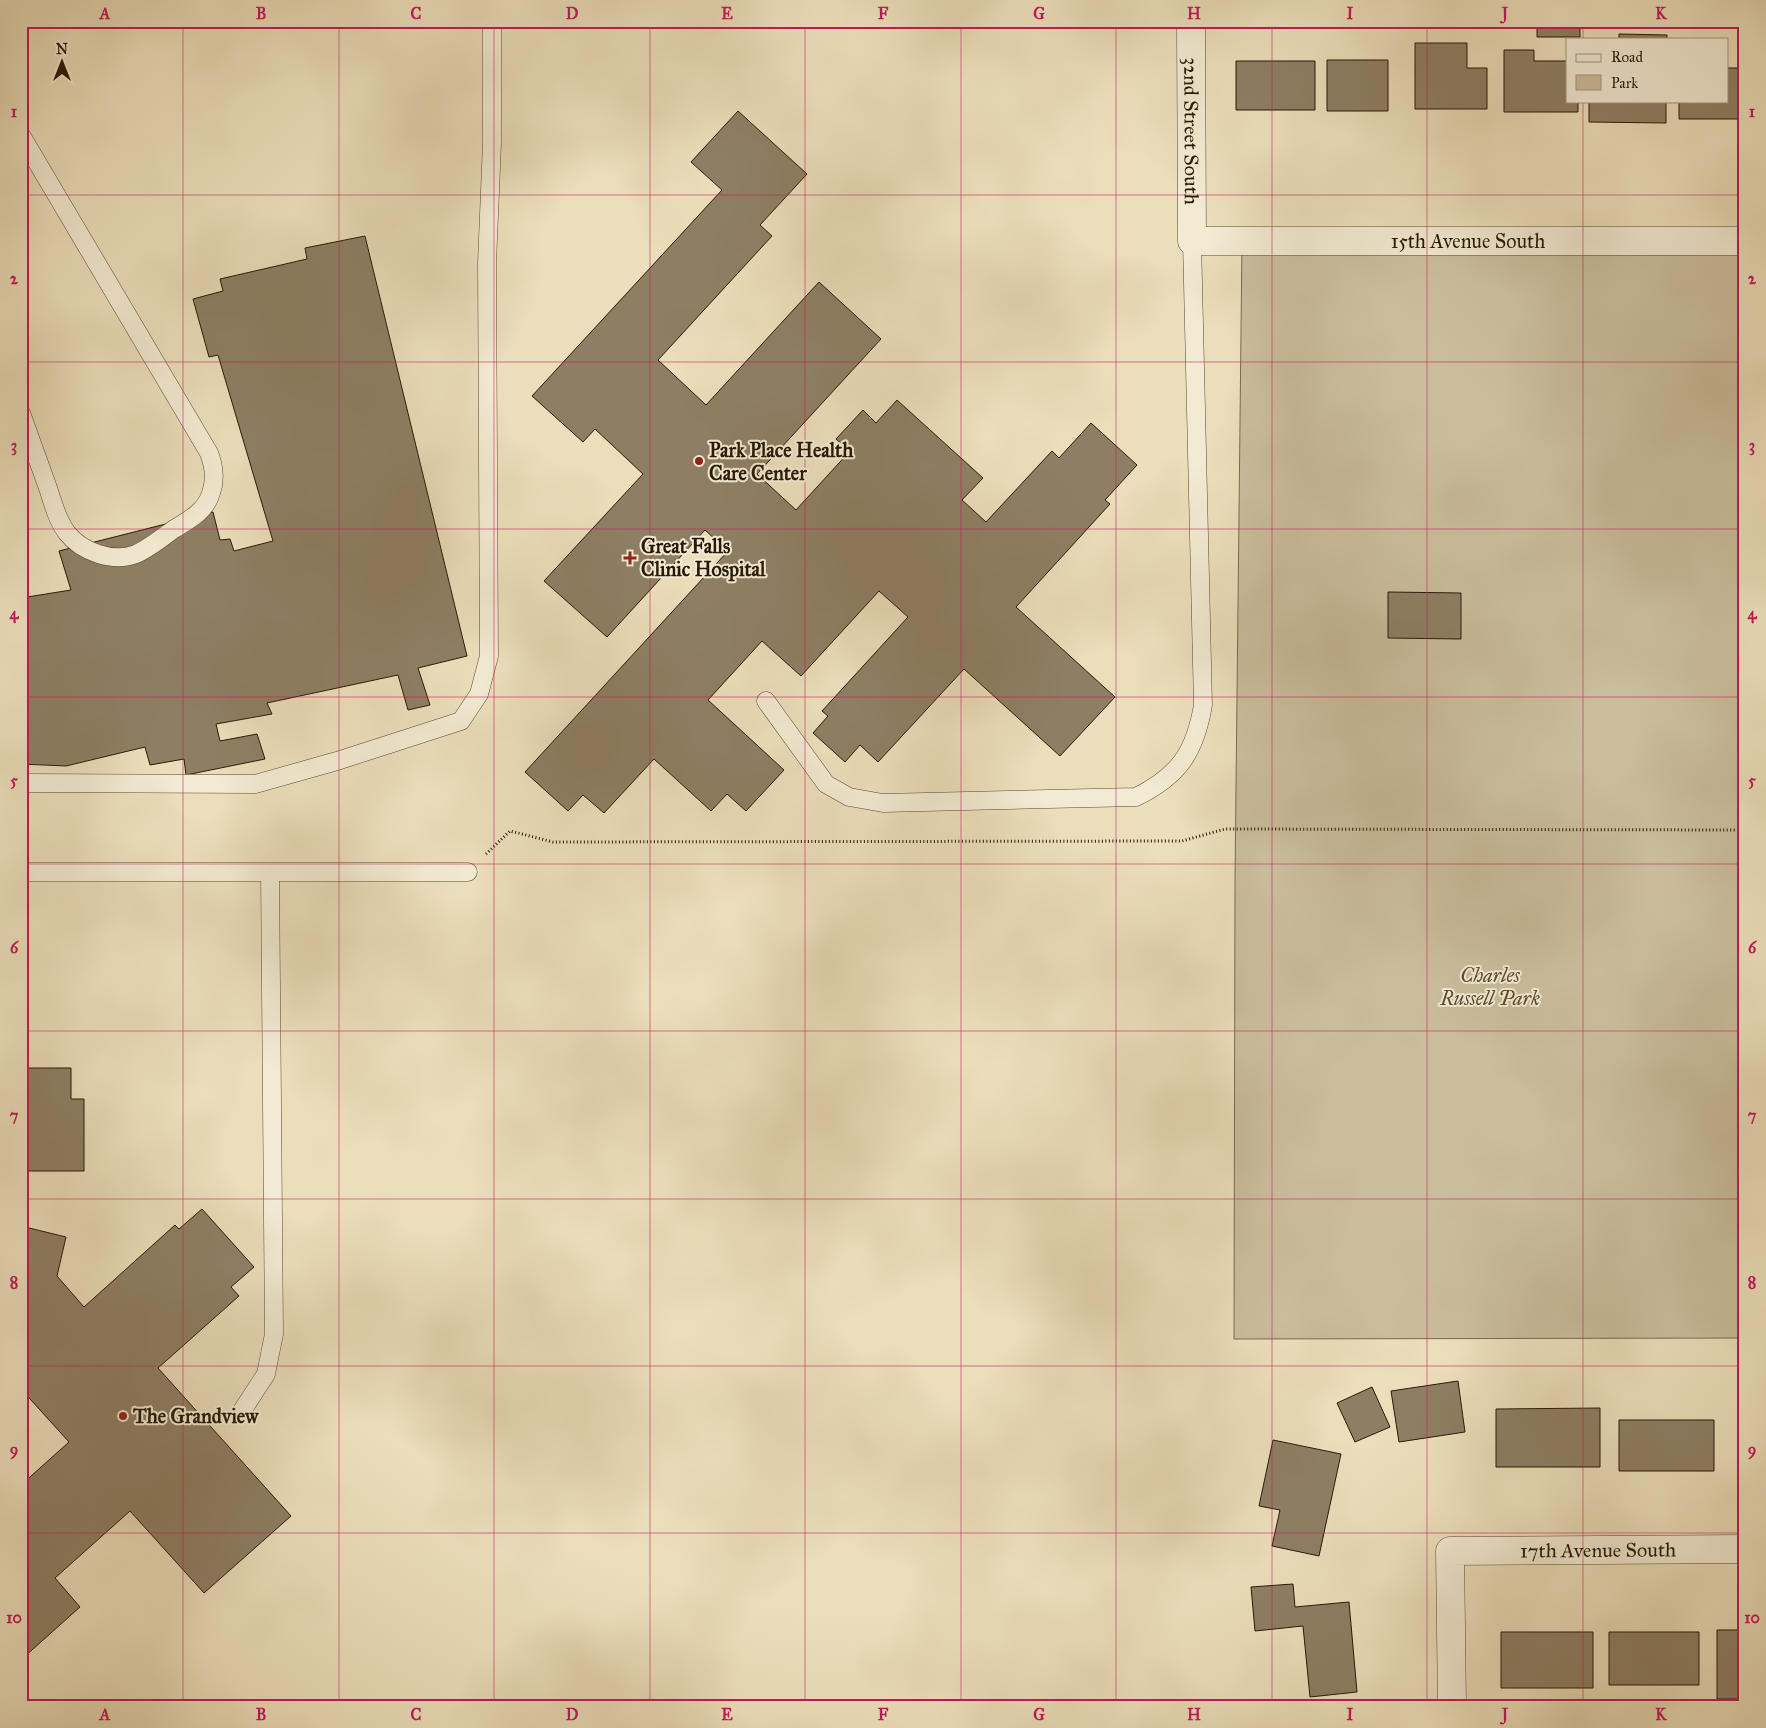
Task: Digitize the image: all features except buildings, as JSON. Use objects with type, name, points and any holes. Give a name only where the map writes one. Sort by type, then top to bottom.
[{"type":"street","name":"32nd Street South","points":[[1190,21],[1192,241]]},
{"type":"street","name":"15th Avenue South","points":[[1192,241],[1745,241]]},
{"type":"street","name":"17th Avenue South","points":[[1452,1707],[1450,1551],[1745,1550]]},
{"type":"lane","points":[[21,783],[255,784],[337,761],[461,721],[480,694],[489,656],[488,263],[492,143],[492,21]]},
{"type":"lane","points":[[21,136],[208,453],[214,466],[211,494],[204,507],[194,517],[136,554],[118,557],[99,554],[82,546],[68,534],[58,517],[21,413]]},
{"type":"lane","points":[[766,701],[826,784],[849,797],[883,803],[1136,797],[1152,789],[1178,767],[1191,748],[1199,728],[1203,705],[1192,241]]},
{"type":"lane","points":[[21,872],[468,872]]},
{"type":"lane","points":[[240,1414],[266,1374],[274,1334],[270,872]]},
{"type":"path","points":[[468,872],[510,831],[553,842],[603,842],[1182,841],[1225,829],[1745,830]]},
{"type":"green space","name":"Charles Russell Park","points":[[1242,241],[1745,246],[1745,1338],[1234,1339],[1235,879]]},
{"type":"place","name":"Park Place Health Care Center","points":[[699,461]]},
{"type":"place","name":"Great Falls Clinic Hospital","points":[[630,558]]},
{"type":"place","name":"The Grandview","points":[[123,1416]]}]
